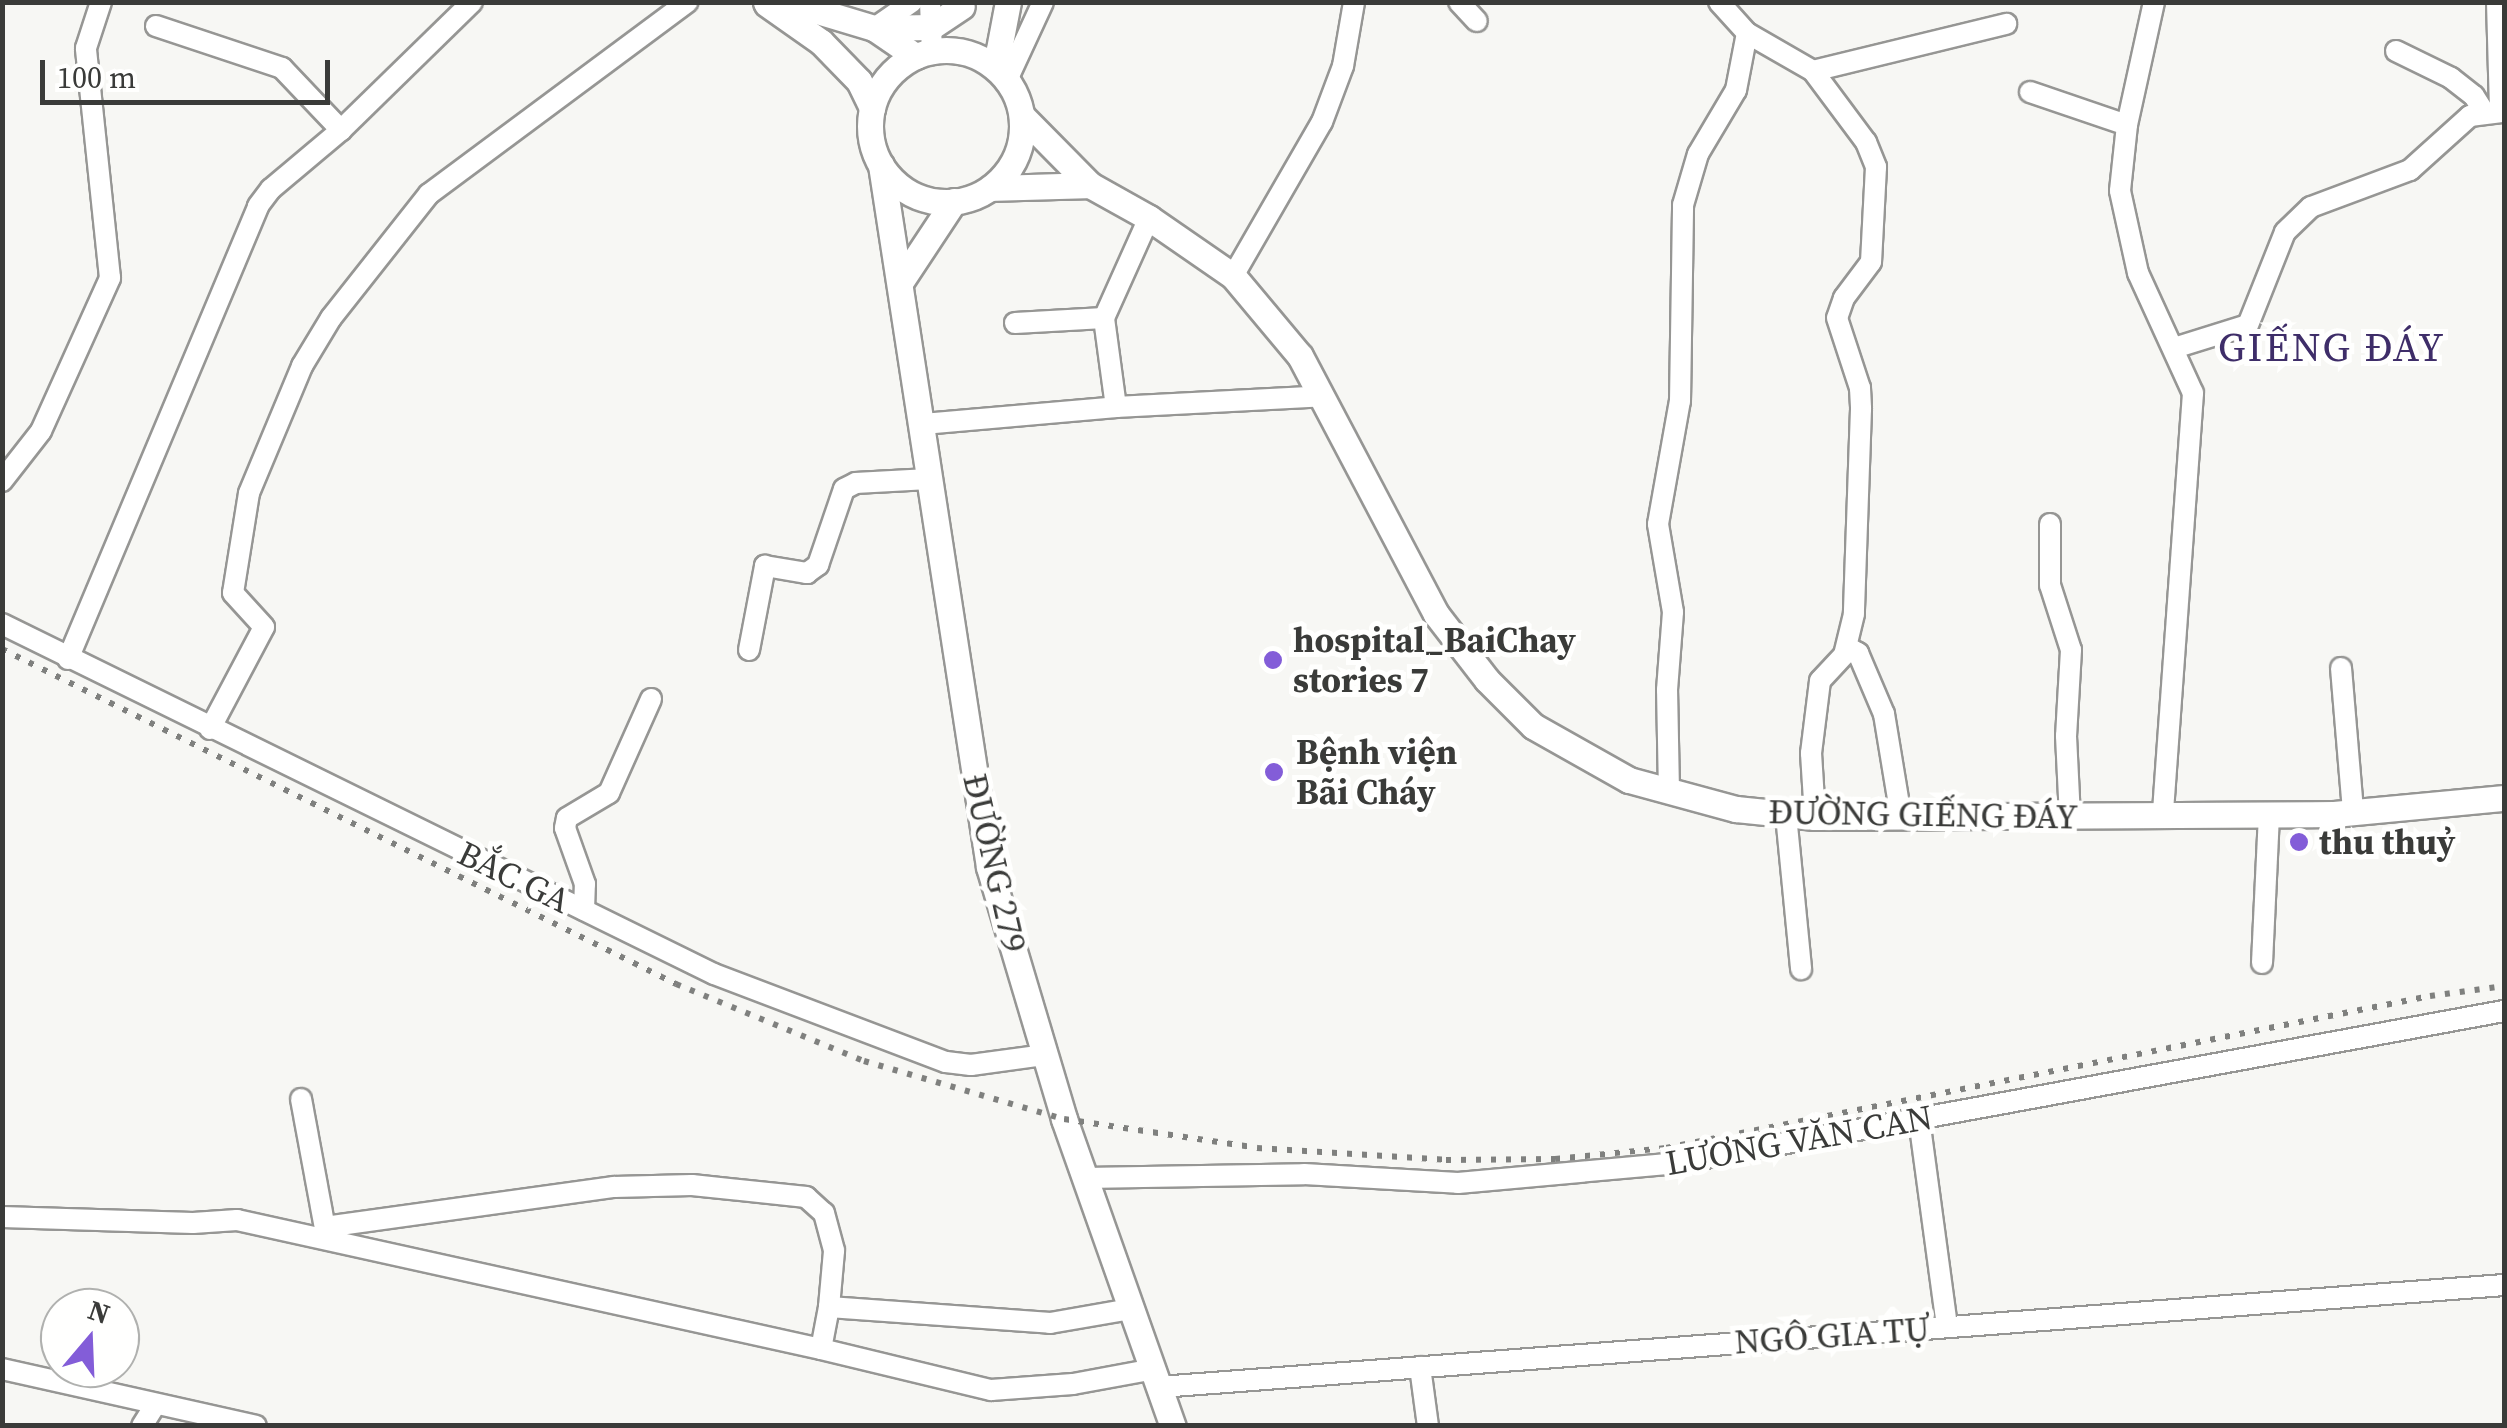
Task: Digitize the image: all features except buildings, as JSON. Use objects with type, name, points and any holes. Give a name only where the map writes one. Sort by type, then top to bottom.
[{"type":"main road","points":[[766,2],[804,7],[874,28],[927,34],[974,55],[1007,80]]},
{"type":"main road","points":[[766,2],[821,42],[859,81],[872,108]]},
{"type":"main road","points":[[963,4],[927,34],[888,78],[872,108],[870,127],[881,165],[912,194],[954,201],[991,188],[1016,157],[1022,116],[999,50],[1008,2]]},
{"type":"main road","name":"ĐƯỜNG GIẾNG ĐÁY","points":[[1022,116],[1090,186],[1149,218],[1233,276],[1300,356],[1436,614],[1486,680],[1546,735],[1630,780],[1736,809],[1815,817],[2353,812],[2504,798]]},
{"type":"main road","name":"ĐƯỜNG 279","points":[[881,165],[989,867],[1085,1178],[1173,1426]]},
{"type":"main road","name":"ĐƯỜNG GIẾNG ĐÁY","points":[[991,188],[1090,186]]},
{"type":"main road","points":[[901,281],[954,201]]},
{"type":"street","points":[[2,482],[41,431],[110,278],[86,48],[102,2]]},
{"type":"street","points":[[68,659],[258,206],[270,189],[341,130],[472,2]]},
{"type":"street","points":[[210,729],[264,627],[233,592],[249,493],[302,366],[331,318],[428,194],[688,2]]},
{"type":"street","points":[[874,28],[912,2]]},
{"type":"street","points":[[1007,80],[1043,2]]},
{"type":"street","points":[[1233,276],[1322,122],[1344,66],[1354,2]]},
{"type":"street","points":[[1459,2],[1477,21]]},
{"type":"street","points":[[1718,2],[1748,33],[1814,71],[1866,142],[1878,182],[1870,267],[1844,298],[1837,318],[1862,408],[1854,614],[1847,647],[1820,681],[1811,753],[1815,817]]},
{"type":"street","points":[[2154,2],[2120,174],[2124,222],[2138,273],[2188,378],[2194,410],[2163,816]]},
{"type":"street","points":[[2496,112],[2497,2]]},
{"type":"street","points":[[1814,71],[2006,24]]},
{"type":"street","points":[[156,26],[282,68],[341,130]]},
{"type":"street","points":[[1669,792],[1667,690],[1673,612],[1658,524],[1680,401],[1682,206],[1690,171],[1736,90],[1748,33]]},
{"type":"street","points":[[2396,51],[2452,78],[2496,112]]},
{"type":"street","points":[[2030,92],[2127,125]]},
{"type":"street","points":[[2174,348],[2248,325],[2294,220],[2311,207],[2410,170],[2470,116],[2496,112]]},
{"type":"street","points":[[1116,407],[1104,318],[1149,218]]},
{"type":"street","points":[[1015,323],[1104,318]]},
{"type":"street","points":[[922,424],[1116,407],[1323,396]]},
{"type":"street","points":[[749,650],[765,566],[807,573],[818,565],[844,489],[856,484],[928,480]]},
{"type":"street","points":[[2050,524],[2050,585],[2071,650],[2066,725],[2070,817]]},
{"type":"street","name":"BẮC GA","points":[[2,624],[714,974],[946,1062],[971,1065],[1045,1054]]},
{"type":"street","points":[[1847,647],[1858,654],[1884,714],[1901,818]]},
{"type":"street","points":[[2341,668],[2353,812]]},
{"type":"street","points":[[584,910],[585,884],[565,828],[567,818],[610,793],[651,699]]},
{"type":"street","points":[[2262,963],[2269,814]]},
{"type":"street","points":[[1786,815],[1801,969]]},
{"type":"street","name":"LƯƠNG VĂN CAN","points":[[1085,1178],[1304,1174],[1458,1183],[1678,1163],[2504,1011]]},
{"type":"street","points":[[301,1099],[326,1233],[614,1188],[692,1185],[806,1197],[824,1213],[834,1251],[821,1348]]},
{"type":"street","points":[[1919,1120],[1946,1326]]},
{"type":"street","name":"NGÔ GIA TỰ","points":[[2,1217],[193,1223],[237,1220],[326,1233],[991,1390],[1157,1378],[1420,1367],[2504,1286]]},
{"type":"street","points":[[829,1307],[1050,1323],[1130,1309]]},
{"type":"street","points":[[1420,1367],[1428,1426]]},
{"type":"street","points":[[2,1369],[256,1426]]},
{"type":"street","points":[[142,1426],[156,1404]]},
{"type":"railway","points":[[2,649],[676,984],[864,1061],[1064,1119],[1257,1148],[1446,1160],[1555,1159],[1666,1148],[2430,996],[2504,986]]},
{"type":"place","name":"hospital_BaiChay stories 7","points":[[1273,660]]},
{"type":"place","name":"Bệnh viện Bãi Cháy","points":[[1274,772]]},
{"type":"place","name":"thu thuỷ","points":[[2299,842]]},
{"type":"district","name":"GIẾNG ĐÁY","points":[[2332,347]]}]
